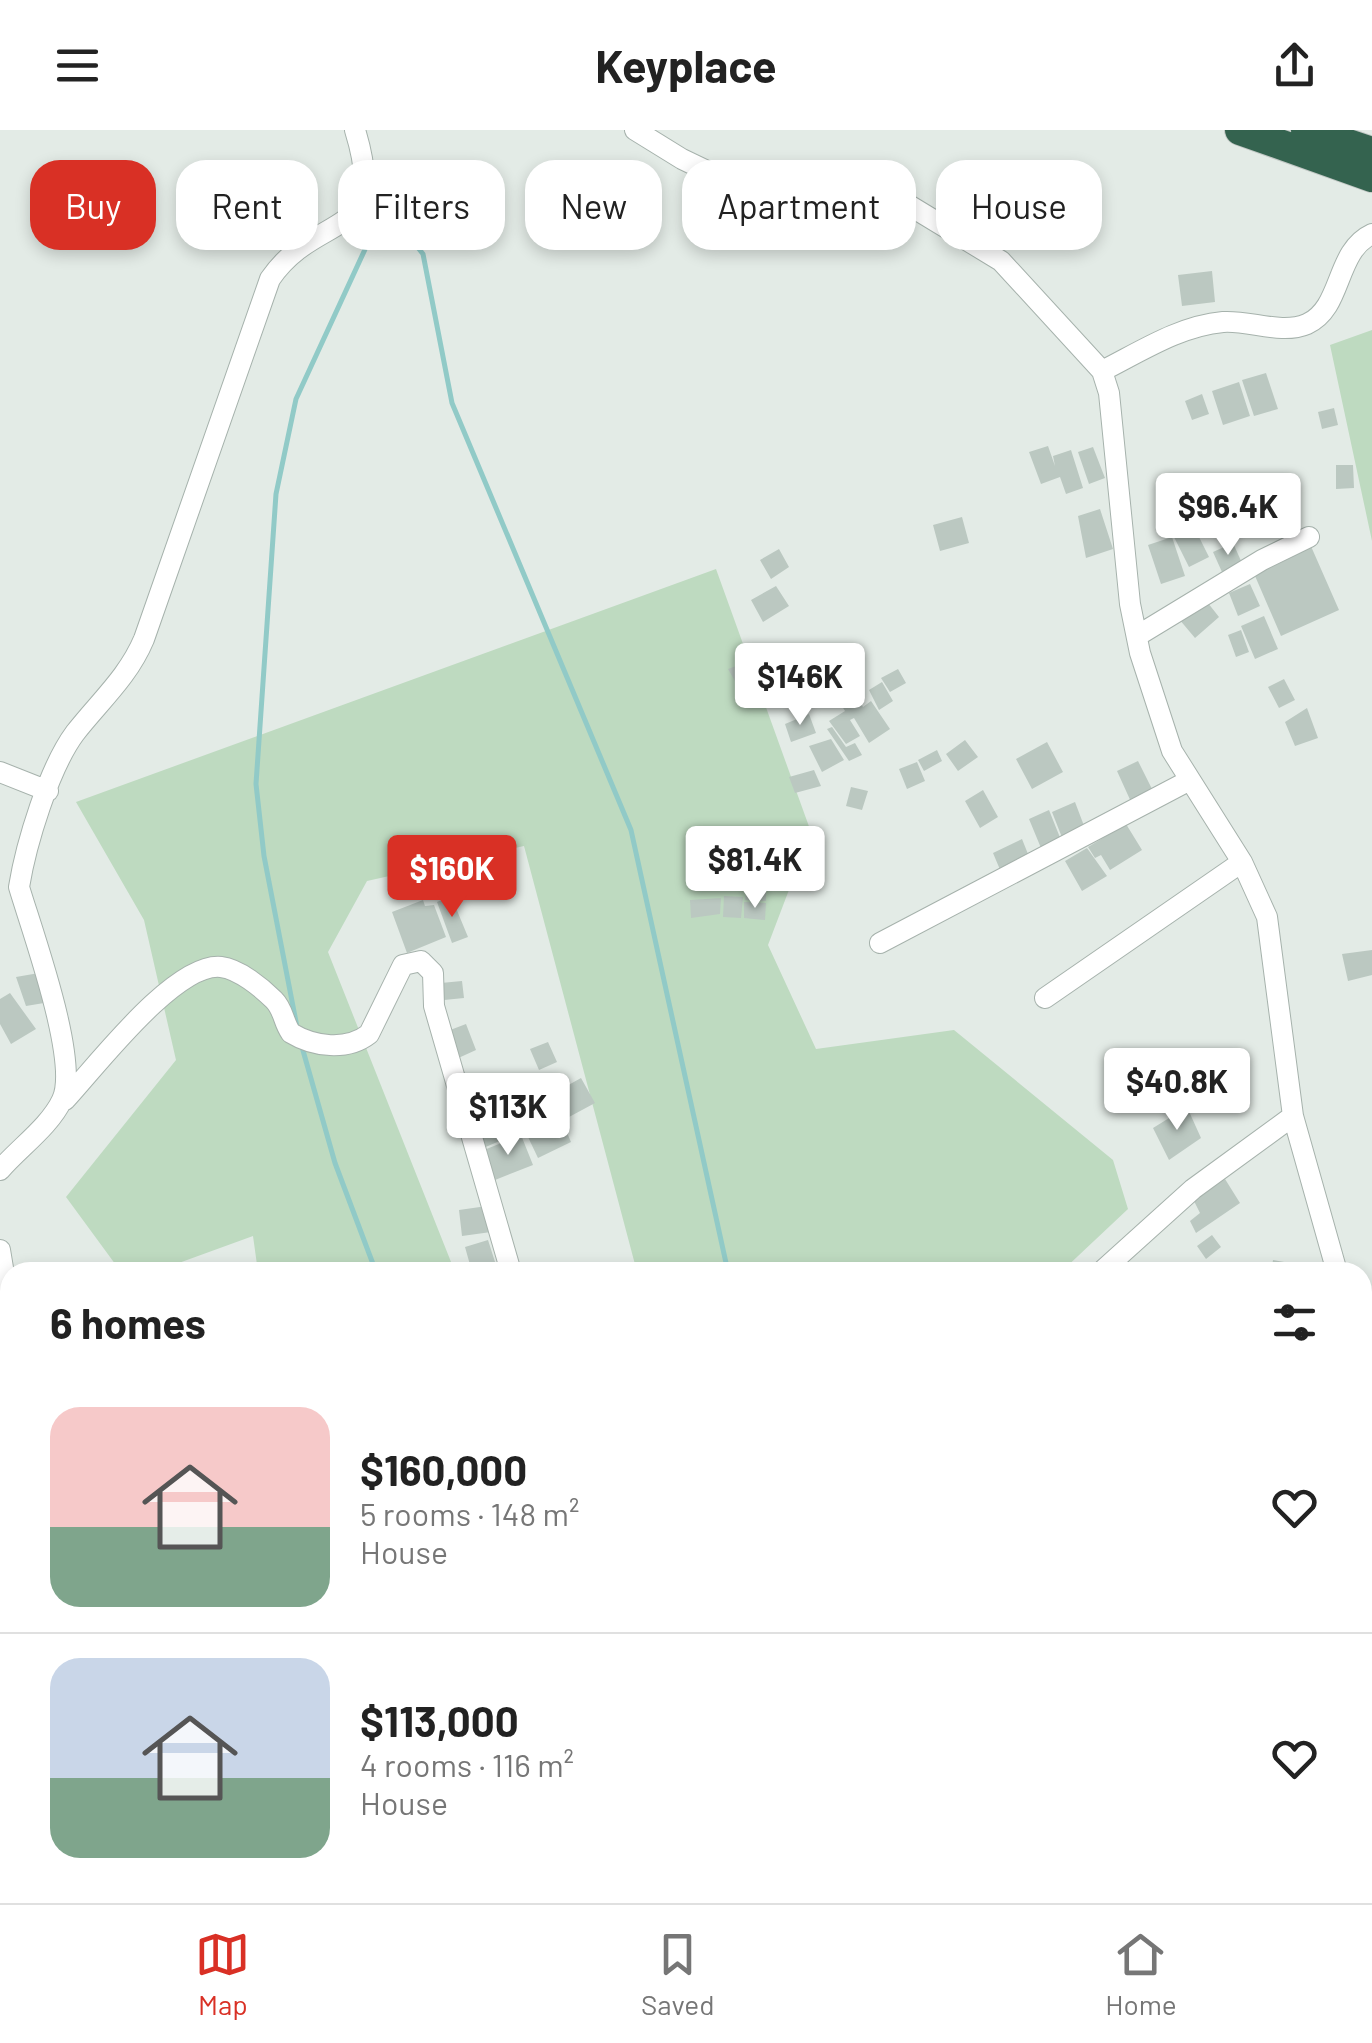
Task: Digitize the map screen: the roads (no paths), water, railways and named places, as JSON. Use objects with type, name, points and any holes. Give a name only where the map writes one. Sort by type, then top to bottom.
[{"type":"highway","points":[[1240,130],[1372,177]]},
{"type":"highway","points":[[1306,130],[1372,152]]},
{"type":"street","points":[[60,1105],[68,1064],[19,887],[48,791],[73,736],[123,679],[144,640],[270,279],[292,254],[342,222],[362,200],[368,174],[355,130]]},
{"type":"street","points":[[635,130],[682,159],[807,219],[868,185],[884,190],[1000,261],[1102,371],[1109,393],[1124,550],[1137,636],[1169,743],[1242,862],[1267,917],[1293,1116],[1333,1262]]},
{"type":"street","points":[[1102,371],[1206,324],[1237,322],[1284,328],[1310,323],[1326,307],[1348,256],[1372,234]]},
{"type":"street","points":[[1137,636],[1262,560],[1309,537]]},
{"type":"street","points":[[0,772],[48,791]]},
{"type":"street","points":[[880,943],[1190,780]]},
{"type":"street","points":[[1046,998],[1242,862]]},
{"type":"street","points":[[0,1170],[152,1006],[198,972],[222,967],[236,972],[278,1004],[290,1033],[318,1044],[342,1045],[369,1034],[402,966],[421,960],[433,973],[434,1006],[508,1262]]},
{"type":"street","points":[[1112,1262],[1193,1189],[1293,1116]]},
{"type":"waterway","points":[[297,1027],[264,856],[256,784],[276,494],[296,399],[365,250]]},
{"type":"waterway","points":[[420,250],[452,403],[631,830],[726,1262]]},
{"type":"waterway","points":[[302,1047],[335,1163],[372,1262]]}]
